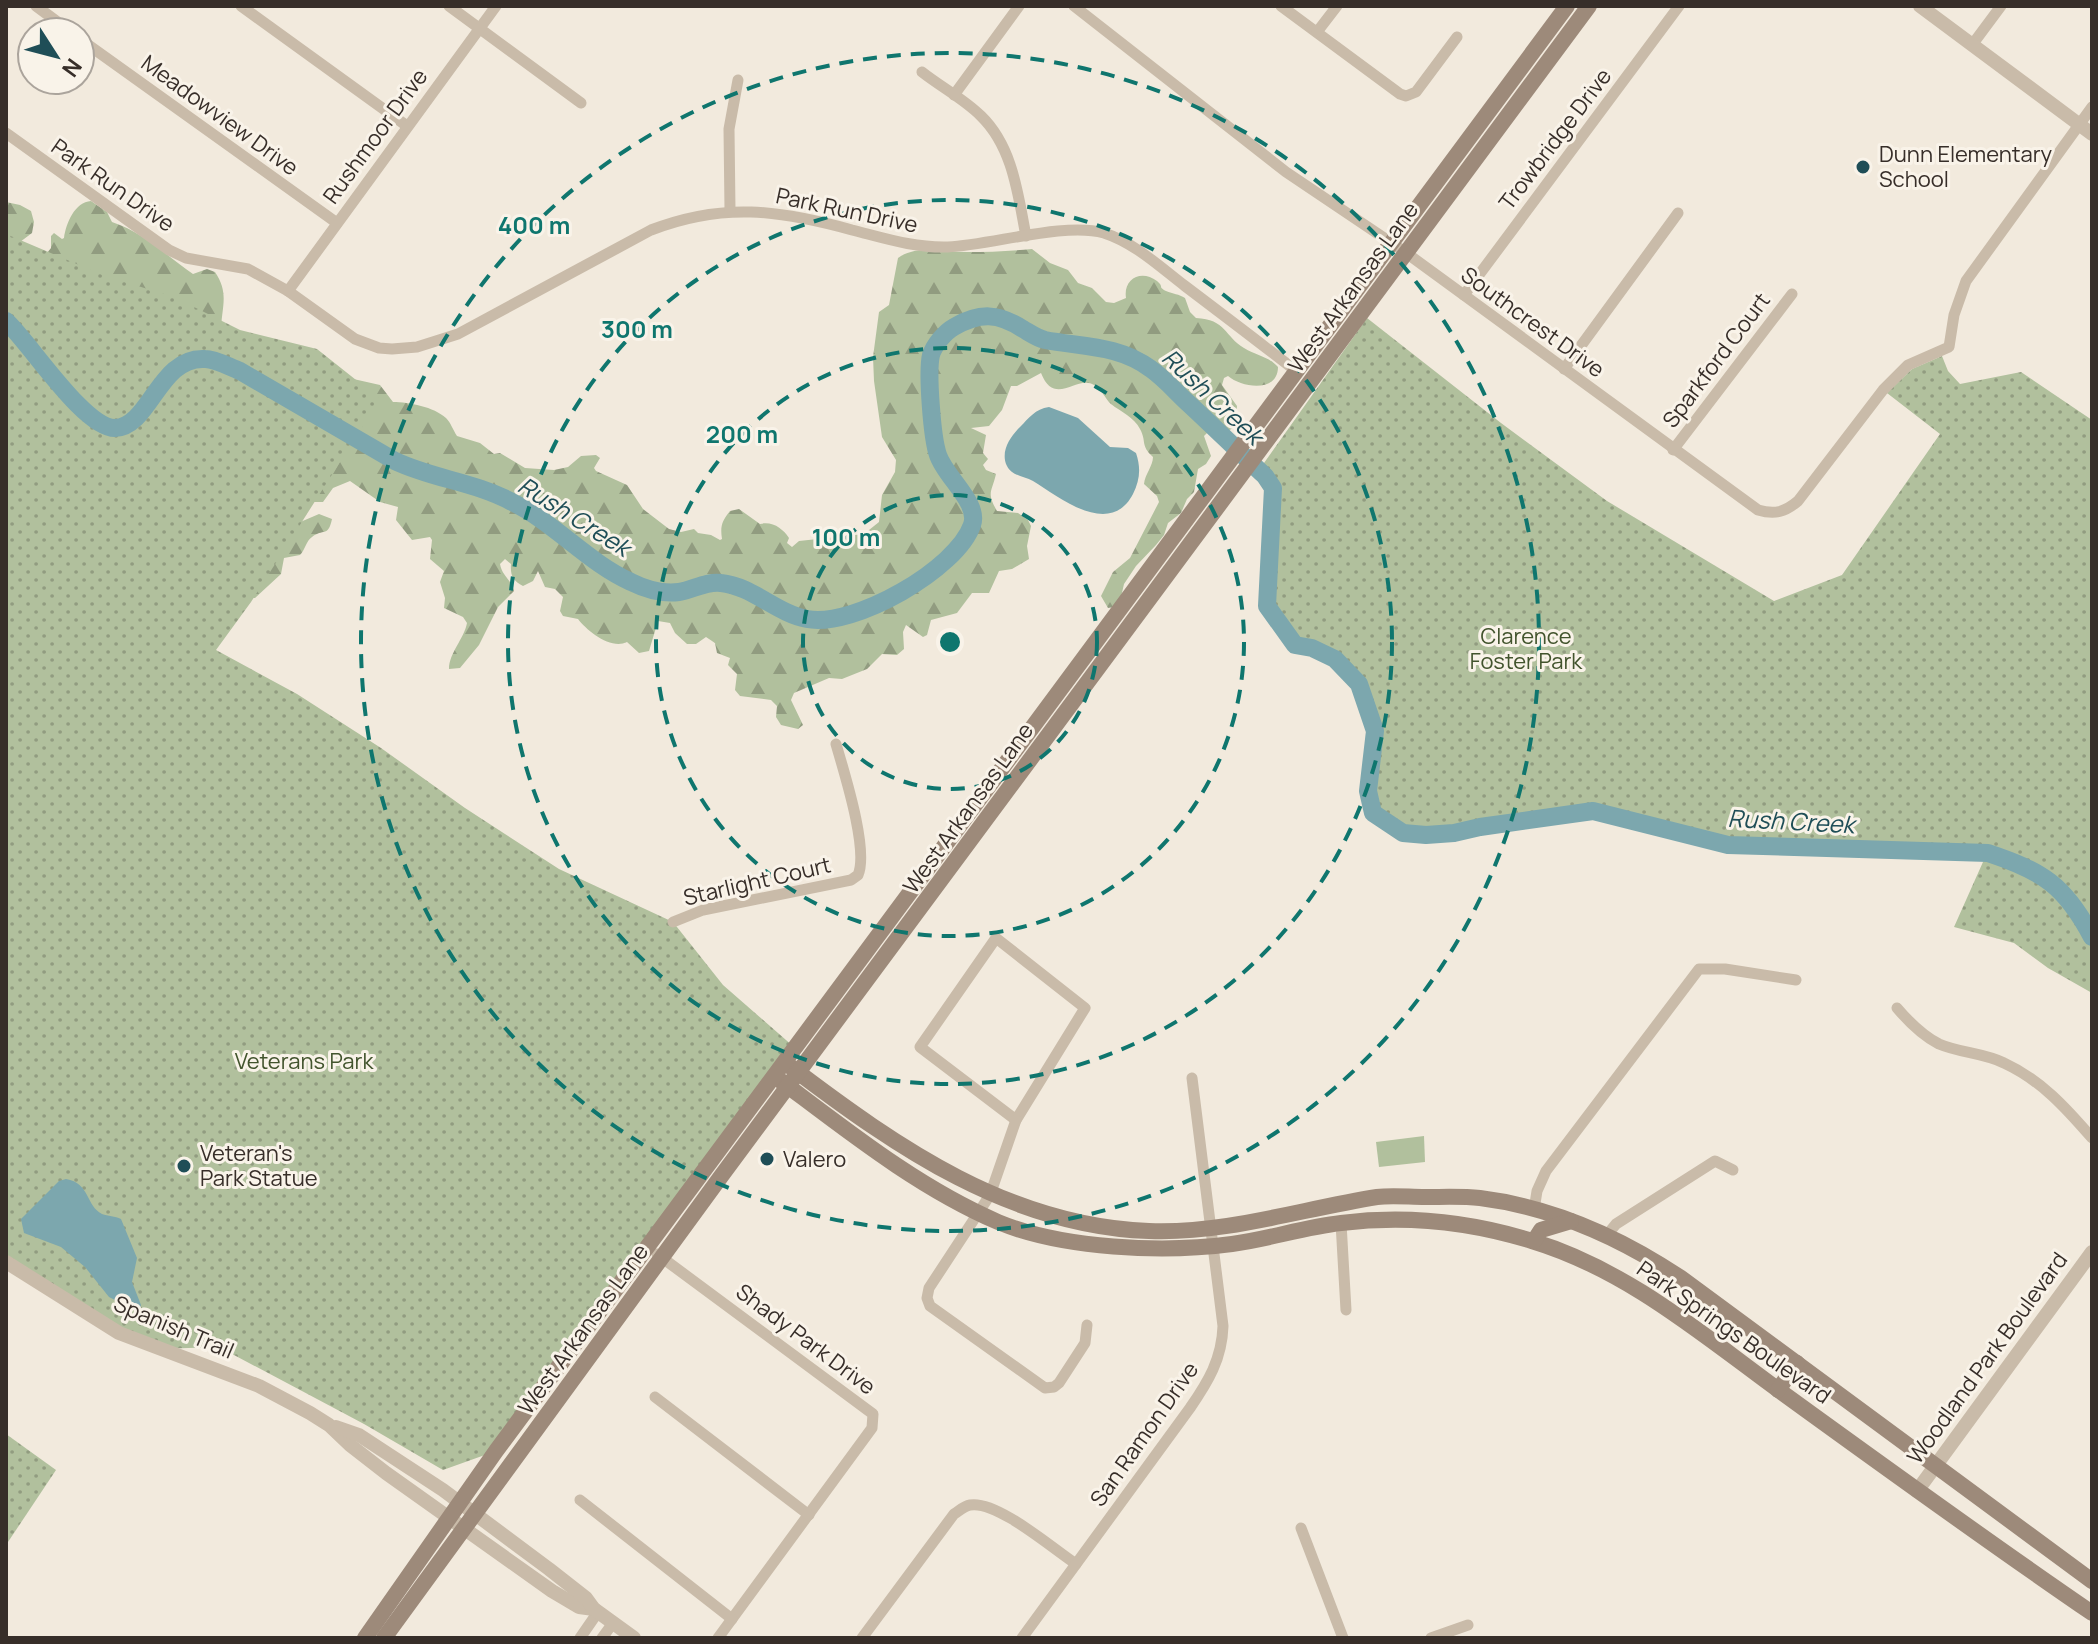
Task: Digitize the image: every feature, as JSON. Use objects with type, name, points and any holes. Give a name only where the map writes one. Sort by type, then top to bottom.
[{"type":"main road","name":"West Arkansas Lane","points":[[365,1638],[459,1502],[800,1073],[1214,514],[1280,424],[1567,6]]},
{"type":"main road","name":"West Arkansas Lane","points":[[384,1638],[476,1514],[784,1061],[1296,371],[1398,248],[1589,6]]},
{"type":"main road","name":"Park Springs Boulevard","points":[[784,1061],[938,1169],[990,1195],[1050,1217],[1151,1231],[1270,1219],[1381,1197],[1476,1198],[1507,1202],[1572,1221],[1607,1235],[1681,1278],[2092,1581]]},
{"type":"main road","name":"Park Springs Boulevard","points":[[773,1076],[933,1189],[1029,1233],[1172,1249],[1213,1246],[1341,1223],[1436,1222],[1470,1226],[1534,1241],[1604,1269],[1634,1286],[2092,1613]]},
{"type":"main road","points":[[1534,1241],[1541,1230],[1572,1221]]},
{"type":"main road","points":[[1778,1390],[1797,1363]]},
{"type":"main road","points":[[2043,1580],[2059,1557]]},
{"type":"street","points":[[241,6],[407,126]]},
{"type":"street","points":[[449,6],[581,103]]},
{"type":"street","name":"Rushmoor Drive","points":[[288,291],[496,6]]},
{"type":"street","points":[[954,95],[1019,6]]},
{"type":"street","name":"Southcrest Drive","points":[[1074,6],[1286,172],[1464,295],[1758,510],[1777,513],[1798,501],[1899,373],[1908,365],[1949,347],[1954,315],[1966,281],[2079,125]]},
{"type":"street","points":[[1281,6],[1406,96],[1416,92],[1457,37]]},
{"type":"street","points":[[1317,32],[1337,6]]},
{"type":"street","name":"Trowbridge Drive","points":[[1464,295],[1679,6]]},
{"type":"street","points":[[1920,6],[2092,134]]},
{"type":"street","points":[[1972,45],[2001,6]]},
{"type":"street","name":"Meadowview Drive","points":[[96,50],[337,223]]},
{"type":"street","points":[[922,72],[982,117],[1003,146],[1015,179],[1026,236]]},
{"type":"street","points":[[730,210],[729,129],[738,80]]},
{"type":"street","points":[[2079,125],[2092,107]]},
{"type":"street","name":"Park Run Drive","points":[[6,133],[169,250],[186,258],[248,269],[288,291],[355,339],[379,348],[417,347],[458,334],[651,230],[681,218],[730,210],[779,214],[925,247],[970,245],[1088,230],[1123,241],[1296,371]]},
{"type":"street","points":[[1564,369],[1678,213]]},
{"type":"street","name":"Sparkford Court","points":[[1673,450],[1792,294]]},
{"type":"street","name":"Starlight Court","points":[[673,922],[703,910],[851,880],[858,875],[861,863],[853,806],[836,744]]},
{"type":"street","points":[[1016,1120],[920,1047],[996,938],[1085,1008],[1016,1120],[990,1195],[929,1288],[927,1298],[934,1311],[1045,1388],[1059,1383],[1085,1343],[1087,1325]]},
{"type":"street","points":[[1534,1210],[1537,1191],[1546,1171],[1699,969],[1725,969],[1796,980]]},
{"type":"street","points":[[1897,1008],[1921,1032],[1940,1044],[2000,1060],[2024,1072],[2061,1103],[2092,1138]]},
{"type":"street","name":"San Ramon Drive","points":[[1022,1638],[1214,1371],[1222,1344],[1223,1326],[1192,1078]]},
{"type":"street","points":[[1607,1235],[1616,1224],[1715,1161],[1733,1170]]},
{"type":"street","points":[[1341,1223],[1346,1310]]},
{"type":"street","name":"Shady Park Drive","points":[[656,1252],[873,1414],[872,1428],[718,1638]]},
{"type":"street","name":"Woodland Park Boulevard","points":[[1917,1491],[2092,1252]]},
{"type":"street","name":"Spanish Trail","points":[[6,1262],[119,1333],[284,1397],[329,1425],[350,1445],[565,1599],[579,1607],[596,1611]]},
{"type":"street","points":[[655,1397],[809,1515]]},
{"type":"street","name":"Spanish Trail","points":[[329,1425],[359,1435],[459,1502],[634,1638]]},
{"type":"street","points":[[580,1500],[732,1619]]},
{"type":"street","points":[[862,1638],[954,1514],[967,1505],[985,1506],[1001,1513],[1076,1564]]},
{"type":"street","points":[[1301,1528],[1343,1638]]},
{"type":"street","points":[[580,1638],[596,1611]]},
{"type":"street","points":[[602,1638],[613,1623]]},
{"type":"street","points":[[1431,1638],[1468,1625]]},
{"type":"green space","points":[[91,201],[107,212],[112,222],[144,238],[193,274],[207,269],[215,272],[223,294],[221,332],[349,378],[380,385],[393,402],[414,404],[441,414],[457,436],[480,443],[494,454],[500,453],[525,468],[554,470],[568,467],[581,456],[596,455],[600,458],[594,468],[596,471],[627,485],[643,509],[669,529],[681,532],[694,529],[720,540],[725,518],[730,511],[739,509],[760,524],[781,529],[792,547],[799,541],[864,534],[879,522],[882,495],[895,472],[896,460],[882,437],[873,357],[879,312],[889,305],[898,258],[914,251],[1032,249],[1050,263],[1068,270],[1078,283],[1092,288],[1106,302],[1114,303],[1126,298],[1130,281],[1145,276],[1157,281],[1163,289],[1185,298],[1196,318],[1219,325],[1238,344],[1278,367],[1272,381],[1258,386],[1228,376],[1224,378],[1222,385],[1237,406],[1235,427],[1226,432],[1208,432],[1204,436],[1211,456],[1198,469],[1194,492],[1181,513],[1168,523],[1164,535],[1136,566],[1114,607],[1108,608],[1101,596],[1113,572],[1130,558],[1159,502],[1144,484],[1153,457],[1146,449],[1137,425],[1094,385],[1081,383],[1053,388],[1041,373],[1011,386],[1002,410],[989,426],[971,428],[986,435],[983,453],[988,459],[983,465],[986,470],[996,474],[991,496],[997,511],[1018,513],[1031,526],[1027,546],[1029,559],[1012,569],[999,571],[989,593],[972,593],[957,613],[931,620],[927,635],[923,637],[906,625],[903,632],[904,649],[897,655],[882,654],[867,669],[842,679],[829,678],[794,693],[791,700],[803,725],[798,729],[781,725],[776,717],[777,706],[771,700],[740,696],[735,690],[737,674],[728,665],[730,658],[717,653],[715,643],[706,637],[696,644],[687,644],[675,633],[670,623],[658,621],[649,651],[639,653],[627,642],[607,641],[593,634],[578,619],[563,616],[560,611],[563,597],[555,589],[545,587],[538,571],[533,581],[523,586],[513,577],[511,564],[505,559],[500,564],[501,568],[514,591],[498,607],[479,645],[460,668],[449,669],[451,657],[467,623],[463,617],[444,608],[445,598],[440,582],[444,571],[430,559],[432,540],[430,537],[412,540],[396,520],[398,507],[380,502],[350,481],[333,488],[323,502],[311,502],[298,523],[319,514],[332,519],[329,529],[310,539],[300,555],[284,558],[281,574],[255,598],[247,598],[6,722],[6,202],[31,211],[34,222],[32,233],[20,242],[46,254],[51,248],[51,236],[54,233],[64,238],[72,214],[80,205]]},
{"type":"green space","name":"Veterans Park","points":[[6,234],[105,276],[174,297],[240,330],[317,349],[380,399],[251,602],[216,650],[297,694],[559,869],[673,922],[723,985],[794,1047],[496,1451],[443,1470],[219,1347],[158,1349],[6,1267]]},
{"type":"green space","name":"Clarence Foster Park","points":[[1367,318],[1607,501],[1774,601],[1842,575],[1940,434],[1887,393],[1912,369],[1942,356],[1948,371],[1960,384],[2021,372],[2092,420],[2092,993],[2048,968],[2014,943],[1954,927],[1987,853],[1728,845],[1593,811],[1426,835],[1403,833],[1373,813],[1370,782],[1375,734],[1357,685],[1333,658],[1295,645],[1267,606],[1273,488],[1259,470]]},
{"type":"green space","points":[[1424,1136],[1425,1162],[1379,1167],[1376,1142]]},
{"type":"green space","points":[[6,1434],[56,1470],[6,1545]]},
{"type":"water","points":[[1049,407],[1078,418],[1110,447],[1128,448],[1136,453],[1138,479],[1133,494],[1123,507],[1111,513],[1098,514],[1084,510],[1009,469],[1005,450],[1010,440],[1033,414]]},
{"type":"water","points":[[66,1179],[80,1185],[102,1214],[121,1219],[137,1258],[132,1282],[140,1309],[135,1310],[109,1297],[85,1267],[61,1247],[24,1233],[21,1219],[59,1181]]},
{"type":"waterway","name":"Rush Creek","points":[[6,321],[73,400],[102,424],[115,428],[127,425],[176,368],[189,361],[214,360],[240,371],[395,461],[512,502],[600,564],[636,585],[673,592],[710,583],[732,585],[807,619],[850,614],[902,592],[946,560],[963,542],[972,525],[971,508],[942,463],[934,435],[931,355],[947,332],[972,319],[989,316],[1005,320],[1045,340],[1113,351],[1139,361],[1161,377],[1265,476],[1273,488],[1267,606],[1295,645],[1312,648],[1335,659],[1359,684],[1375,731],[1368,791],[1373,813],[1403,833],[1454,833],[1593,811],[1728,845],[1988,853],[2023,866],[2050,882],[2072,904],[2092,937]]},
{"type":"place","name":"Dunn Elementary School","points":[[1863,167]]},
{"type":"place","name":"Valero","points":[[767,1159]]},
{"type":"place","name":"Veteran's Park Statue","points":[[184,1166]]}]
